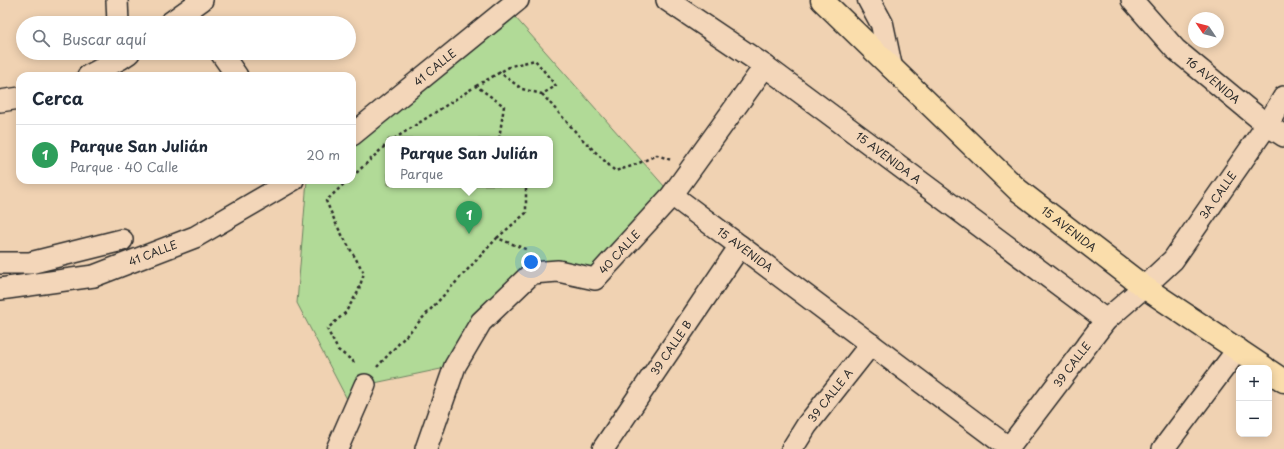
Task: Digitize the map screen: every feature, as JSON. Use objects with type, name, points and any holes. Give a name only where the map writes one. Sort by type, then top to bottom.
[{"type":"main road","name":"15 AVENIDA","points":[[822,0],[1018,190],[1144,288],[1261,365]]},
{"type":"main road","points":[[1272,373],[1284,381]]},
{"type":"street","points":[[117,0],[118,16]]},
{"type":"street","name":"41 CALLE","points":[[356,132],[518,0]]},
{"type":"street","name":"15 AVENIDA A","points":[[667,0],[765,66],[1106,320]]},
{"type":"street","points":[[869,0],[882,24],[891,67]]},
{"type":"street","name":"16 AVENIDA","points":[[1132,0],[1175,49],[1267,125],[1284,136]]},
{"type":"street","points":[[185,16],[196,11]]},
{"type":"street","points":[[95,72],[115,60]]},
{"type":"street","points":[[225,60],[234,72]]},
{"type":"street","name":"40 CALLE","points":[[426,449],[455,366],[481,322],[532,273],[558,271],[595,279],[672,195],[765,66]]},
{"type":"street","name":"3A CALLE","points":[[1144,288],[1173,260],[1267,125],[1284,97]]},
{"type":"street","points":[[0,101],[16,99]]},
{"type":"street","name":"41 CALLE","points":[[0,289],[94,276],[195,237],[286,184]]},
{"type":"street","name":"15 AVENIDA","points":[[672,195],[1008,448]]},
{"type":"street","points":[[0,263],[30,263],[122,240]]},
{"type":"street","name":"39 CALLE B","points":[[603,449],[740,246]]},
{"type":"street","name":"39 CALLE","points":[[1008,448],[1106,320],[1144,288]]},
{"type":"street","name":"39 CALLE A","points":[[792,449],[807,425],[871,344]]},
{"type":"street","points":[[1163,449],[1238,349]]},
{"type":"street","points":[[337,449],[365,385]]},
{"type":"path","points":[[399,136],[476,86],[511,66],[535,60],[556,86],[542,94]]},
{"type":"path","points":[[499,72],[522,89],[542,94],[581,138],[615,171],[632,166],[657,155],[692,167]]},
{"type":"path","points":[[476,86],[504,106],[499,136]]},
{"type":"path","points":[[356,173],[385,146]]},
{"type":"path","points":[[344,184],[326,201],[337,226],[364,273],[358,292],[345,313],[327,329],[338,350],[353,362],[365,385]]},
{"type":"path","points":[[365,385],[369,376],[497,238],[526,213],[526,188]]},
{"type":"path","points":[[497,238],[525,250],[533,250]]},
{"type":"green space","points":[[507,8],[672,195],[595,279],[532,273],[455,366],[365,385],[349,403],[297,303],[307,184],[356,184],[356,132]]},
{"type":"place","name":"Parque San Julián","points":[[469,234]]}]
